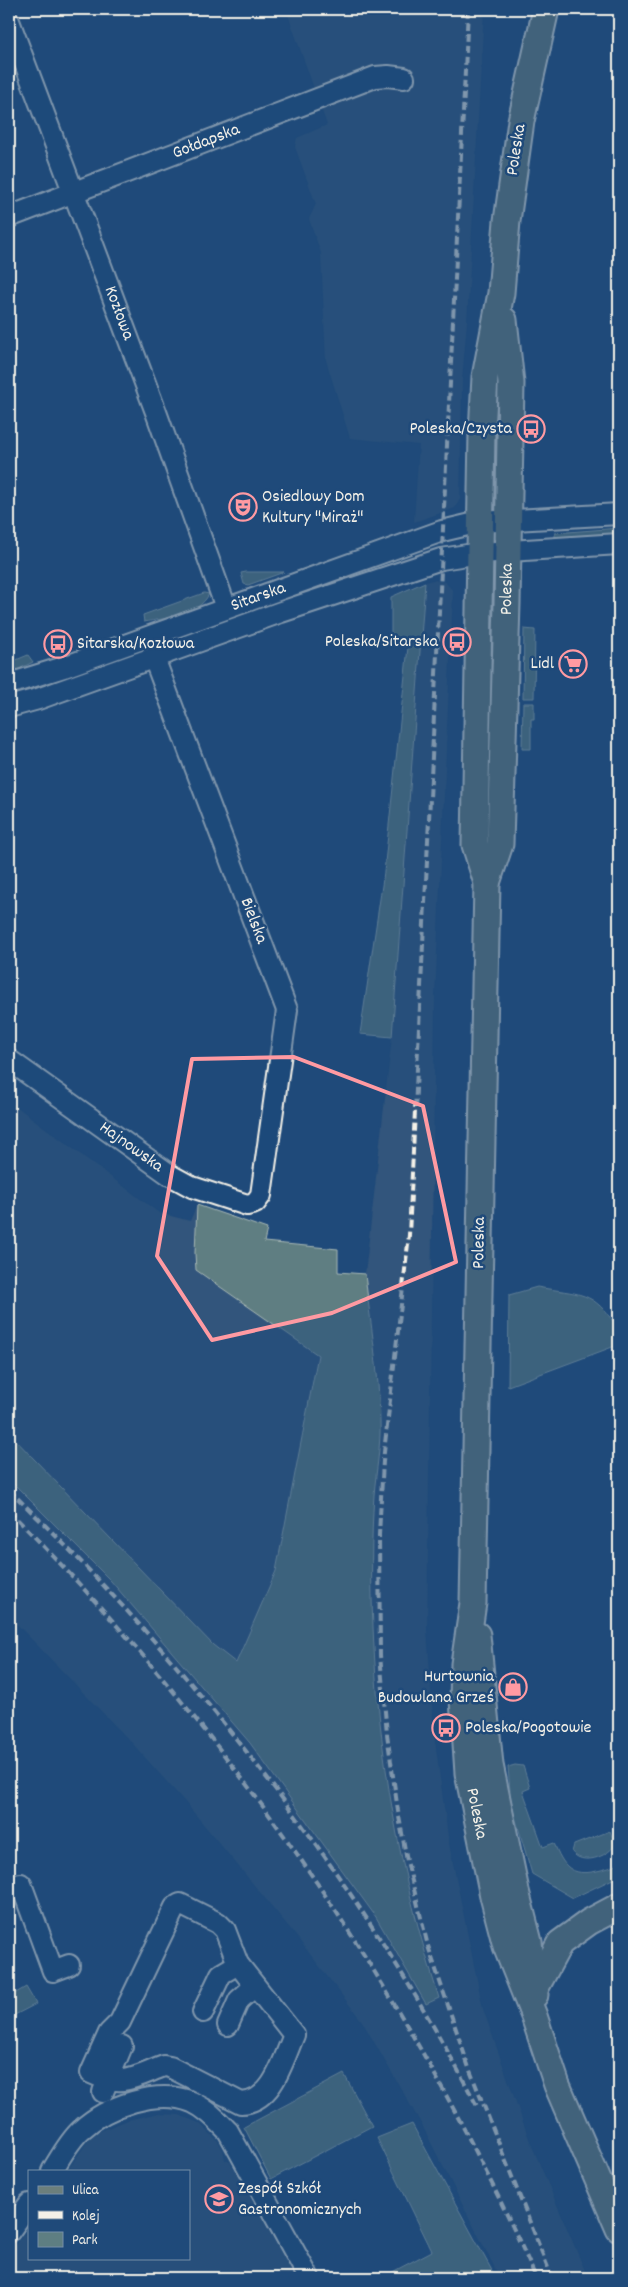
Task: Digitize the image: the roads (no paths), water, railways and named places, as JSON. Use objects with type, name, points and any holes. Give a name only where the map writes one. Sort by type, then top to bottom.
[{"type":"main road","name":"Poleska","points":[[546,9],[521,121],[507,221],[502,293],[485,377],[482,432],[475,845],[486,883],[472,1603],[464,1664],[463,1700],[468,1773],[517,1944],[534,2016],[557,2085],[619,2228]]},
{"type":"main road","name":"Poleska","points":[[486,883],[500,844],[506,649],[511,383],[502,293]]},
{"type":"main road","points":[[482,432],[510,432]]},
{"type":"main road","points":[[479,648],[506,649]]},
{"type":"main road","points":[[535,1989],[560,1943],[589,1922],[619,1906]]},
{"type":"main road","points":[[517,1944],[562,1926],[589,1922]]},
{"type":"main road","points":[[517,1944],[560,1943]]},
{"type":"main road","name":"Poleska","points":[[517,1944],[535,1989],[534,2016]]},
{"type":"street","name":"Kozłowa","points":[[9,21],[74,192],[226,608]]},
{"type":"street","name":"Gołdapska","points":[[9,217],[375,77],[404,78]]},
{"type":"street","name":"Sitarska","points":[[9,684],[64,667],[442,531],[480,522],[619,514]]},
{"type":"street","name":"Sitarska","points":[[9,707],[38,699],[281,612],[448,558],[480,553],[619,544]]},
{"type":"street","name":"Poleska","points":[[448,558],[480,583]]},
{"type":"street","name":"Bielska","points":[[154,658],[287,1010],[261,1195]]},
{"type":"street","name":"Hajnowska","points":[[9,1060],[170,1176],[192,1187],[247,1205],[255,1203],[261,1195]]},
{"type":"street","points":[[9,1887],[21,1884],[53,1971],[69,1965]]},
{"type":"street","points":[[177,1904],[218,1923],[230,1940],[238,1964],[294,2035],[271,2087],[249,2102],[241,2103],[170,2067],[164,2066],[104,2087],[91,2073],[109,2033],[120,2022],[177,1904]]},
{"type":"street","points":[[203,2012],[222,1974],[238,1964]]},
{"type":"street","points":[[228,2025],[239,2000],[255,1986]]},
{"type":"street","points":[[104,2087],[122,2046]]},
{"type":"street","points":[[249,2102],[270,2058]]},
{"type":"street","points":[[53,2170],[79,2131],[90,2122],[128,2104],[149,2098],[172,2098],[191,2102],[214,2116],[228,2131],[309,2278]]},
{"type":"street","points":[[9,2232],[28,2205]]},
{"type":"railway","points":[[468,9],[409,1235],[383,1461],[379,1535],[380,1655],[387,1734],[398,1811],[407,1861],[428,1946],[469,2068],[552,2278]]},
{"type":"railway","points":[[9,1490],[77,1557],[143,1628],[268,1779],[326,1859],[381,1940],[431,2022],[477,2106]]},
{"type":"railway","points":[[9,1511],[90,1596],[167,1684],[240,1776],[308,1870],[372,1968],[431,2068],[486,2172],[536,2278]]},
{"type":"place","name":"Poleska/Czysta","points":[[531,429]]},
{"type":"place","name":"Osiedlowy Dom Kultury \"Miraż\"","points":[[243,507]]},
{"type":"place","name":"Poleska/Sitarska","points":[[457,642]]},
{"type":"place","name":"Sitarska/Kozłowa","points":[[58,644]]},
{"type":"place","name":"Lidl","points":[[573,664]]},
{"type":"place","name":"Hurtownia Budowlana Grześ","points":[[513,1687]]},
{"type":"place","name":"Poleska/Pogotowie","points":[[446,1728]]},
{"type":"place","name":"Zespół Szkół Gastronomicznych","points":[[219,2199]]}]
